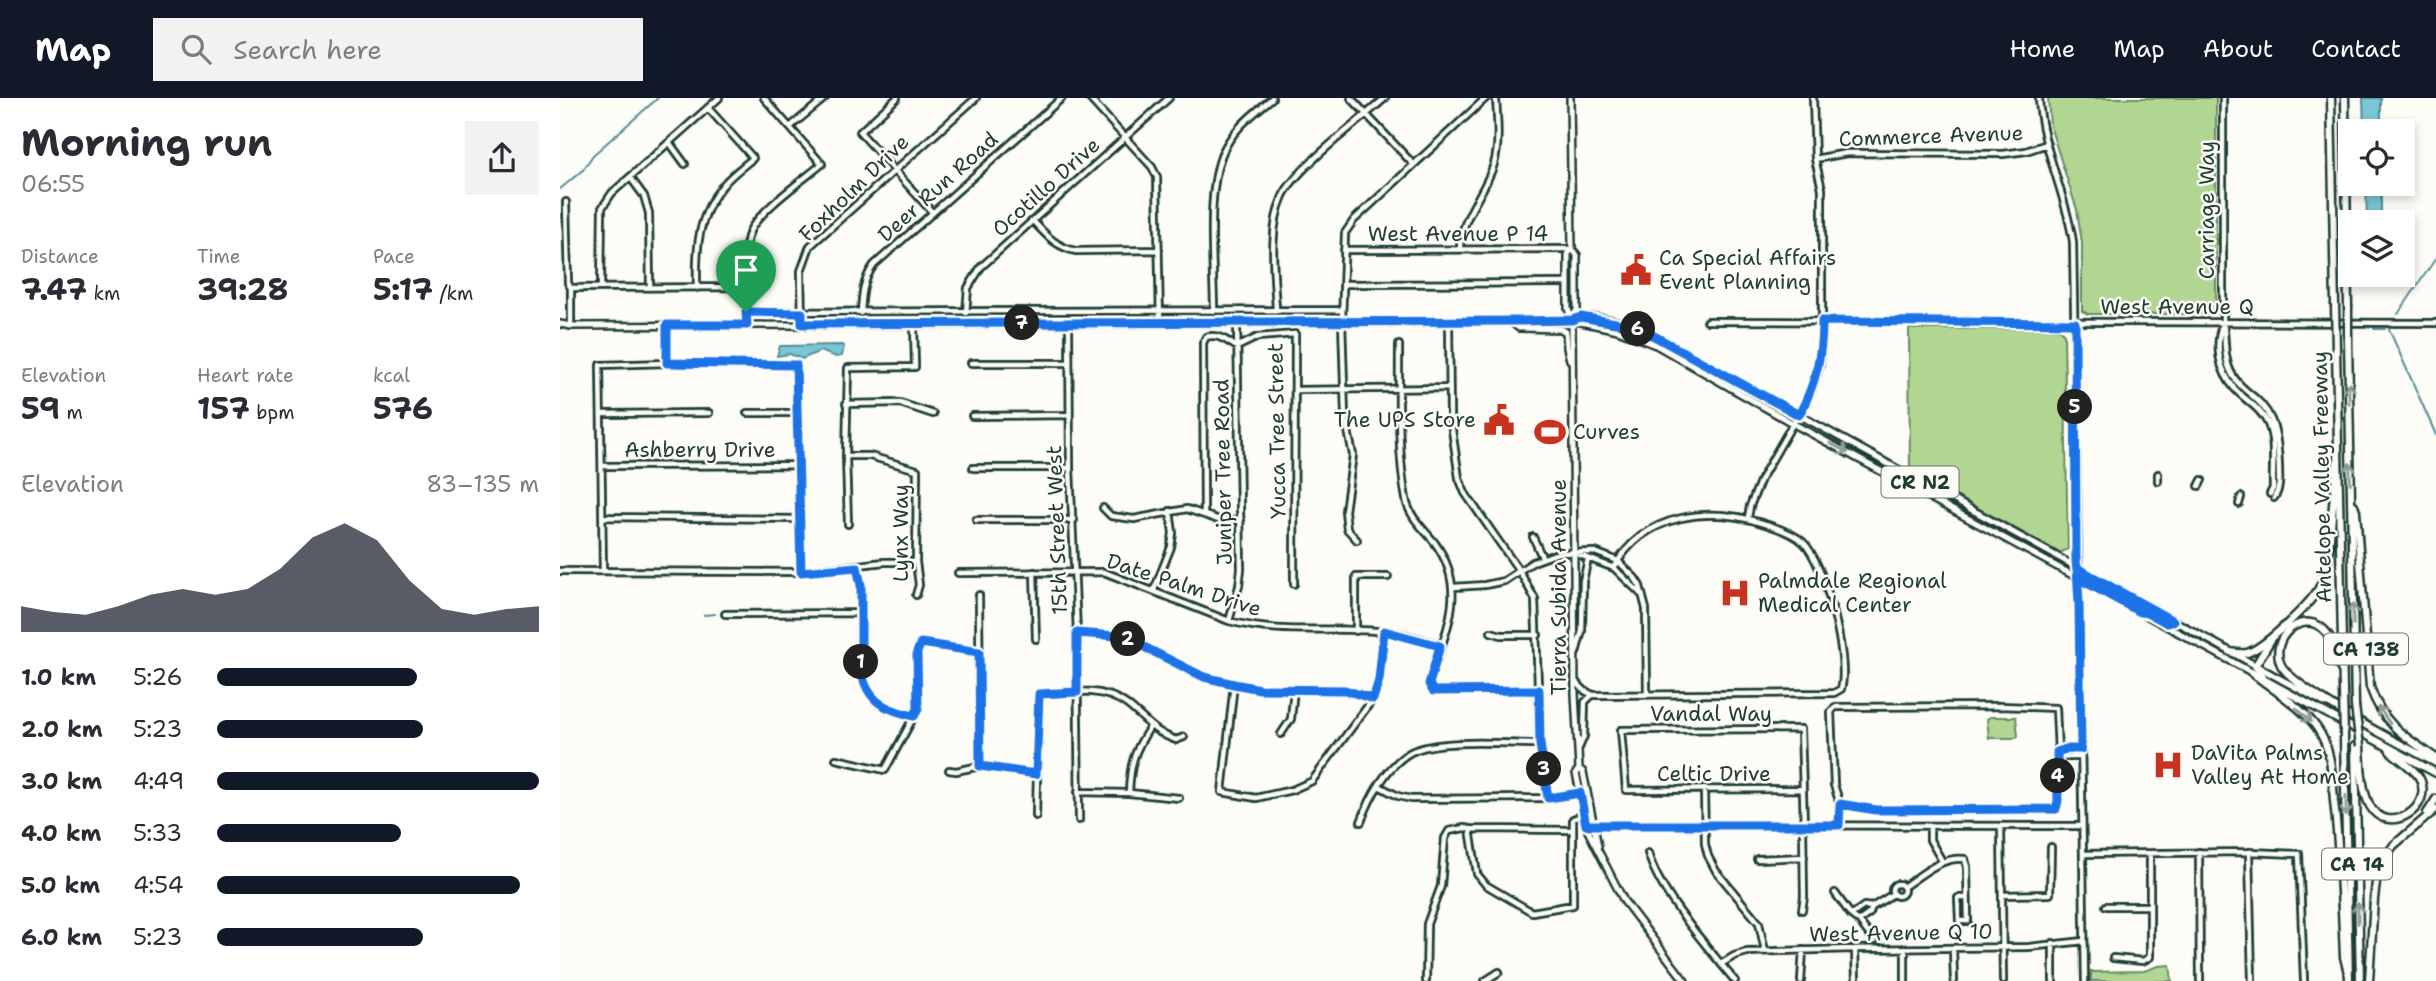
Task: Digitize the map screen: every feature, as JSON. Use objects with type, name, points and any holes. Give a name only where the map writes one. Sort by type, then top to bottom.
[{"type":"highway","name":"Antelope Valley Freeway","points":[[2331,98],[2348,981]]},
{"type":"highway","name":"Antelope Valley Freeway","points":[[2344,98],[2355,706],[2358,746],[2360,981]]},
{"type":"highway","points":[[2230,652],[2248,653],[2274,635],[2319,588],[2325,574],[2334,469],[2338,457]]},
{"type":"highway","name":"CA 138","points":[[2351,500],[2356,510],[2368,671],[2375,701],[2390,724],[2436,760]]},
{"type":"highway","points":[[2343,673],[2337,663],[2333,642],[2321,627],[2310,623],[2288,628],[2278,652],[2284,669],[2350,717]]},
{"type":"highway","points":[[2253,669],[2274,635]]},
{"type":"highway","points":[[2253,669],[2264,680],[2436,773]]},
{"type":"highway","points":[[2253,669],[2306,715],[2318,730],[2329,754],[2339,848],[2344,957],[2348,972]]},
{"type":"highway","name":"CR N2","points":[[2350,717],[2436,760]]},
{"type":"highway","points":[[2358,746],[2371,808],[2378,815],[2389,819],[2400,818],[2414,812],[2421,803],[2421,781],[2417,774],[2377,741]]},
{"type":"highway","points":[[2412,830],[2436,799]]},
{"type":"highway","points":[[2369,981],[2378,866],[2394,845],[2436,809]]},
{"type":"main road","points":[[1570,98],[1572,249],[1577,255],[1577,310],[1572,320]]},
{"type":"main road","points":[[1572,249],[1568,254],[1568,309],[1572,320]]},
{"type":"main road","name":"CR N2","points":[[1572,320],[1581,317],[1615,322],[1654,336],[2198,634],[2253,669]]},
{"type":"main road","name":"CR N2","points":[[560,326],[1572,320],[1618,330],[1652,343],[1793,423],[2214,652],[2350,717]]},
{"type":"main road","name":"Tierra Subida Avenue","points":[[1572,320],[1575,691],[1579,769],[1576,773],[1586,825],[1624,901],[1685,981]]},
{"type":"main road","points":[[1510,321],[1519,328],[1561,329],[1566,332],[1566,348],[1572,367]]},
{"type":"main road","points":[[1652,343],[1654,336]]},
{"type":"main road","points":[[1976,522],[1979,515]]},
{"type":"main road","points":[[2140,612],[2149,613],[2167,623],[2173,621]]},
{"type":"main road","points":[[2171,628],[2198,634]]},
{"type":"main road","points":[[2214,652],[2217,645]]},
{"type":"main road","name":"Tierra Subida Avenue","points":[[1579,769],[1583,772],[1598,849]]},
{"type":"street","points":[[601,288],[602,208],[612,193],[719,98]]},
{"type":"street","points":[[747,325],[746,254],[750,232],[761,216],[822,164],[764,98]]},
{"type":"street","points":[[790,127],[825,98]]},
{"type":"street","points":[[897,98],[860,132],[932,212]]},
{"type":"street","name":"Foxholm Drive","points":[[802,324],[801,271],[810,246],[976,98]]},
{"type":"street","name":"Deer Run Road","points":[[861,313],[867,274],[932,212],[1062,98]]},
{"type":"street","points":[[1089,98],[1152,167],[1157,177],[1160,322]]},
{"type":"street","name":"Ocotillo Drive","points":[[966,313],[968,288],[981,267],[1169,98]]},
{"type":"street","points":[[1214,310],[1215,171],[1232,136],[1272,98]]},
{"type":"street","points":[[1351,98],[1413,164]]},
{"type":"street","points":[[1276,309],[1274,251],[1277,218],[1283,195],[1312,162],[1385,98]]},
{"type":"street","points":[[1357,540],[1348,529],[1346,512],[1353,455],[1345,416],[1344,389],[1342,310],[1345,233],[1354,220],[1486,98]]},
{"type":"street","points":[[1460,249],[1463,229],[1496,156],[1496,98]]},
{"type":"street","points":[[1748,518],[1760,482],[1799,415],[1817,375],[1822,321],[1822,189],[1815,159],[1813,98]]},
{"type":"street","points":[[2039,98],[2047,144],[2070,220],[2073,242],[2085,981]]},
{"type":"street","name":"Carriage Way","points":[[2223,98],[2223,359],[2249,397],[2258,401],[2272,426]]},
{"type":"street","points":[[697,288],[699,231],[709,206],[724,184],[753,158],[708,108]]},
{"type":"street","points":[[669,142],[685,164]]},
{"type":"street","name":"Commerce Avenue","points":[[1815,159],[1847,153],[2003,154],[2026,151],[2047,144]]},
{"type":"street","points":[[630,177],[644,196],[649,213],[650,288]]},
{"type":"street","points":[[566,202],[571,326]]},
{"type":"street","points":[[1033,220],[1062,248],[1076,251],[1159,250]]},
{"type":"street","name":"West Avenue P 14","points":[[1344,250],[1572,249]]},
{"type":"street","points":[[1343,284],[1568,283]]},
{"type":"street","points":[[571,288],[746,287]]},
{"type":"street","points":[[746,312],[1342,310]]},
{"type":"street","name":"Juniper Tree Road","points":[[1229,621],[1239,586],[1241,520],[1237,321]]},
{"type":"street","name":"West Avenue Q","points":[[1707,321],[2436,323]]},
{"type":"street","points":[[1449,322],[1449,388],[1455,456],[1462,486],[1535,599],[1540,744],[1548,798]]},
{"type":"street","points":[[848,524],[848,368],[915,367],[914,323]]},
{"type":"street","name":"15th Street West","points":[[1069,323],[1079,820]]},
{"type":"street","points":[[667,325],[667,363]]},
{"type":"street","name":"Yucca Tree Street","points":[[1237,347],[1258,337],[1295,334],[1294,584]]},
{"type":"street","points":[[1204,514],[1203,343],[1206,337],[1212,335],[1237,347]]},
{"type":"street","points":[[1399,345],[1406,499],[1410,513],[1447,561],[1454,587],[1451,614],[1429,684],[1433,691],[1539,690]]},
{"type":"street","points":[[603,571],[600,365],[667,363],[796,365],[801,572]]},
{"type":"street","points":[[971,363],[1069,363]]},
{"type":"street","points":[[1296,390],[1449,388]]},
{"type":"street","points":[[846,404],[900,403],[933,414]]},
{"type":"street","points":[[601,414],[709,413]]},
{"type":"street","points":[[747,413],[797,413]]},
{"type":"street","points":[[972,415],[1069,415]]},
{"type":"street","points":[[2272,426],[2280,487],[2272,496],[2273,477],[2272,426]]},
{"type":"street","name":"Lynx Way","points":[[846,456],[870,456],[917,470],[916,562],[919,585],[916,595]]},
{"type":"street","name":"Ashberry Drive","points":[[602,466],[798,465]]},
{"type":"street","points":[[973,468],[1070,467]]},
{"type":"street","points":[[2158,474],[2158,481]]},
{"type":"street","points":[[2273,477],[2279,477]]},
{"type":"street","points":[[2239,504],[2241,497]]},
{"type":"street","points":[[1103,508],[1111,516],[1134,519],[1187,509],[1219,520],[1241,520]]},
{"type":"street","points":[[1154,590],[1171,547],[1173,533],[1170,511]]},
{"type":"street","points":[[1575,691],[1582,698],[1587,698],[1593,695],[1834,693],[1841,689],[1841,639],[1812,553],[1795,536],[1748,518],[1702,515],[1679,517],[1648,531],[1614,568]]},
{"type":"street","points":[[603,517],[799,519]]},
{"type":"street","points":[[976,520],[1074,520]]},
{"type":"street","points":[[1533,537],[1542,557]]},
{"type":"street","points":[[1574,554],[1595,552],[1618,561],[1635,578],[1646,609],[1647,694]]},
{"type":"street","points":[[1454,587],[1497,583],[1542,557],[1558,553],[1574,554],[1614,568],[1642,595]]},
{"type":"street","points":[[1575,657],[1582,631],[1584,573],[1588,559]]},
{"type":"street","points":[[560,571],[801,572],[884,562],[916,562]]},
{"type":"street","points":[[857,567],[861,585],[863,681],[878,704],[914,716]]},
{"type":"street","points":[[1034,572],[1036,639]]},
{"type":"street","name":"Date Palm Drive","points":[[958,573],[1104,572],[1229,621],[1278,630],[1384,631],[1440,646]]},
{"type":"street","points":[[1356,631],[1356,577],[1388,577]]},
{"type":"street","points":[[979,595],[980,766]]},
{"type":"street","points":[[724,614],[861,612]]},
{"type":"street","points":[[1234,684],[1222,792],[1256,798],[1292,790],[1312,781],[1373,699],[1379,680],[1384,631]]},
{"type":"street","points":[[1491,632],[1502,635],[1538,635]]},
{"type":"street","points":[[1077,633],[1107,635],[1132,641],[1204,677],[1234,684],[1260,689],[1345,690],[1373,699]]},
{"type":"street","points":[[836,759],[885,769],[918,709],[917,652],[921,643],[979,652]]},
{"type":"street","points":[[1575,681],[1593,695]]},
{"type":"street","points":[[1281,734],[1291,719],[1294,689]]},
{"type":"street","points":[[1036,816],[1039,694],[1098,692],[1125,704],[1150,727],[1176,740],[1184,737]]},
{"type":"street","points":[[1577,752],[1584,736],[1587,698]]},
{"type":"street","points":[[1839,825],[1840,804],[1834,785],[1835,756],[1831,738],[1831,712],[1835,707],[2056,708],[2059,752],[2056,809],[1876,810],[1840,804]]},
{"type":"street","points":[[1129,793],[1135,750],[1150,727]]},
{"type":"street","name":"Vandal Way","points":[[1626,790],[1621,730],[1801,729],[1802,789]]},
{"type":"street","points":[[1361,822],[1367,803],[1379,786],[1411,752],[1430,746],[1540,744]]},
{"type":"street","points":[[2059,752],[2081,749]]},
{"type":"street","points":[[2059,752],[2066,757],[2081,757]]},
{"type":"street","points":[[949,770],[980,766],[1036,774]]},
{"type":"street","points":[[1379,786],[1398,796],[1411,799],[1548,798],[1580,793]]},
{"type":"street","points":[[1704,789],[1705,844],[1708,856],[1716,872],[1759,923],[1765,951]]},
{"type":"street","points":[[1802,789],[1802,910]]},
{"type":"street","name":"Celtic Drive","points":[[1626,790],[1802,789]]},
{"type":"street","points":[[1078,792],[1129,793],[1179,799]]},
{"type":"street","points":[[1470,829],[1477,874],[1486,885],[1532,912],[1573,905],[1573,818],[1584,815]]},
{"type":"street","points":[[1586,825],[2082,826]]},
{"type":"street","points":[[1930,826],[1930,840],[1942,861]]},
{"type":"street","points":[[2001,826],[2003,981]]},
{"type":"street","points":[[1426,981],[1427,924],[1441,886],[1445,838],[1449,831],[1464,828],[1573,830]]},
{"type":"street","points":[[2001,895],[2050,894],[2051,847]]},
{"type":"street","points":[[2199,852],[2200,981]]},
{"type":"street","points":[[2249,852],[2252,981]]},
{"type":"street","points":[[1648,853],[1651,863],[1682,915],[1735,981]]},
{"type":"street","points":[[2083,854],[2299,854],[2304,981]]},
{"type":"street","points":[[2113,958],[2144,961],[2150,957],[2150,854]]},
{"type":"street","points":[[1757,859],[1804,857]]},
{"type":"street","points":[[1903,887],[1942,861],[1965,859],[1967,867],[1968,898],[1968,921],[1959,921],[1958,898],[1968,898]]},
{"type":"street","points":[[1898,884],[1905,891],[1898,897],[1893,894],[1894,886],[1898,884]]},
{"type":"street","points":[[1835,892],[1874,941]]},
{"type":"street","points":[[1851,915],[1864,906],[1872,907],[1893,894]]},
{"type":"street","points":[[2106,906],[2150,906]]},
{"type":"street","points":[[1859,921],[1870,913],[1872,907]]},
{"type":"street","name":"West Avenue Q 10","points":[[1721,964],[1747,952],[1856,948],[2002,948],[2084,942]]},
{"type":"street","points":[[2053,943],[2053,981]]},
{"type":"street","points":[[1856,948],[1856,981]]},
{"type":"street","points":[[1905,948],[1905,981]]},
{"type":"street","points":[[1953,948],[1954,981]]},
{"type":"street","points":[[1801,981],[1803,950]]},
{"type":"street","points":[[1486,981],[1499,972]]},
{"type":"green space","points":[[2048,98],[2216,98],[2216,307],[2210,314],[2088,314],[2082,311],[2082,243],[2077,210],[2050,126]]},
{"type":"green space","points":[[1909,329],[2059,329],[2064,334],[2068,549],[2060,553],[1910,471]]},
{"type":"green space","points":[[2016,717],[2018,736],[1989,738],[1987,719]]},
{"type":"green space","points":[[2170,965],[2172,981],[2091,981],[2091,972],[2144,971]]},
{"type":"water","points":[[2363,98],[2381,98],[2381,119],[2364,119]]},
{"type":"water","points":[[2366,196],[2381,196],[2381,210],[2367,210]]},
{"type":"water","points":[[780,346],[844,346],[842,356],[836,357],[820,351],[802,359],[790,354],[777,356]]},
{"type":"waterway","points":[[560,189],[583,170],[593,155],[658,98]]},
{"type":"waterway","points":[[2398,314],[2436,258]]},
{"type":"waterway","points":[[2374,327],[2385,329]]},
{"type":"waterway","points":[[2388,327],[2436,435]]},
{"type":"waterway","points":[[704,615],[715,614]]},
{"type":"place","name":"Ca Special Affairs Event Planning","points":[[1636,270]]},
{"type":"place","name":"The UPS Store","points":[[1499,420]]},
{"type":"place","name":"Curves","points":[[1550,432]]},
{"type":"place","name":"Palmdale Regional Medical Center","points":[[1735,593]]},
{"type":"place","name":"DaVita Palms Valley At Home","points":[[2168,765]]},
{"type":"route","points":[[746,312],[747,325],[667,325],[667,363],[796,365],[801,572],[857,567],[861,585],[861,669],[863,681],[878,704],[914,716],[918,709],[917,652],[921,643],[979,652],[980,766],[1036,774],[1039,694],[1077,692],[1077,633],[1117,636],[1146,646],[1204,677],[1234,684],[1260,689],[1345,690],[1359,692],[1373,699],[1379,680],[1384,631],[1440,646],[1429,684],[1433,691],[1539,690],[1540,744],[1548,798],[1580,793],[1586,825],[1839,825],[1840,804],[1876,810],[2056,809],[2057,752],[2081,749],[2077,568],[2173,621],[2167,623],[2149,613],[2140,612],[2078,578],[2077,568],[2076,561],[2075,323],[1822,321],[1820,364],[1811,392],[1799,415],[1647,332],[1615,322],[1581,317],[1572,320],[1520,321],[802,324],[802,313],[746,312]]}]
